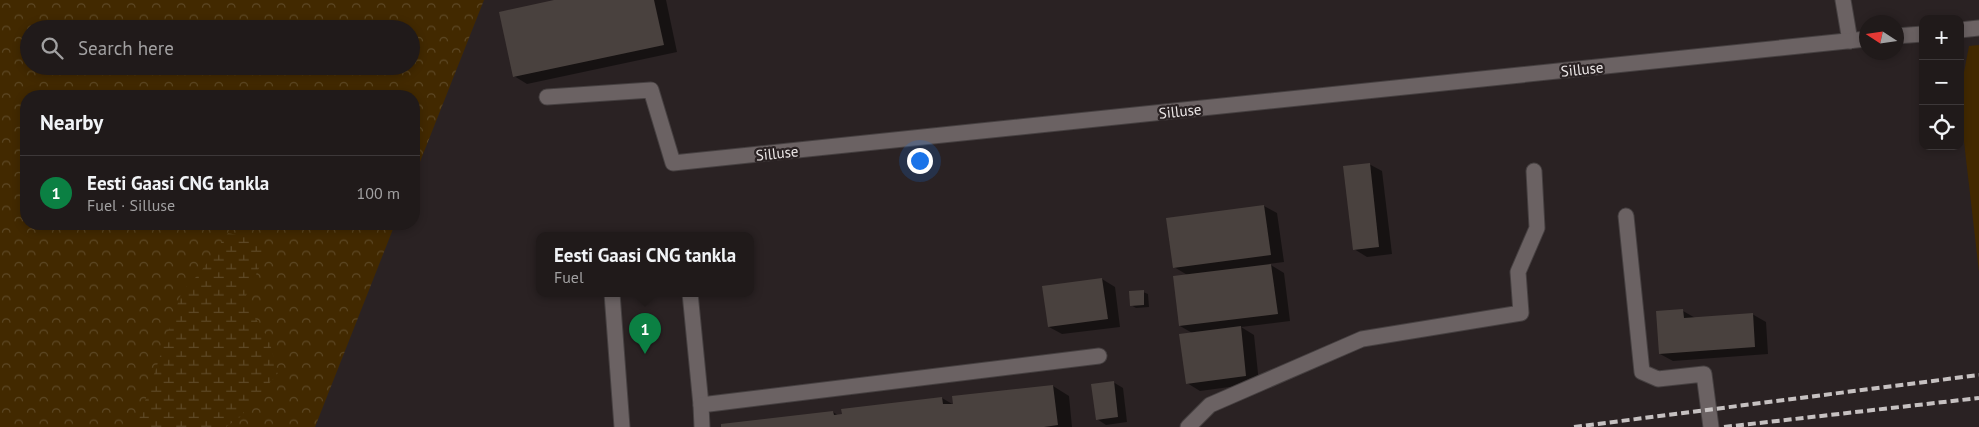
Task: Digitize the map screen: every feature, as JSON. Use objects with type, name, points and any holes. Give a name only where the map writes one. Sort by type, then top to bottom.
[{"type":"street","points":[[1844,0],[1850,41]]},
{"type":"street","points":[[1964,30],[1979,28]]},
{"type":"street","points":[[1904,35],[1919,34]]},
{"type":"street","name":"Silluse","points":[[547,97],[651,90],[673,163],[1859,40]]},
{"type":"street","points":[[1188,427],[1210,405],[1362,338],[1521,314],[1518,272],[1537,228],[1534,171]]},
{"type":"street","points":[[1626,216],[1642,372],[1658,379],[1704,374],[1711,427]]},
{"type":"street","points":[[612,297],[622,427]]},
{"type":"street","points":[[690,297],[702,427]]},
{"type":"street","points":[[701,405],[1099,356]]},
{"type":"green space","points":[[0,0],[484,0],[420,162],[420,90],[20,90],[20,230],[393,230],[315,427],[0,427]]},
{"type":"green space","points":[[1979,45],[1979,272],[1964,142],[1964,72],[1969,46]]},
{"type":"green space","points":[[228,233],[254,239],[267,251],[244,300],[269,340],[278,373],[240,417],[226,427],[138,427],[182,291],[199,274]]},
{"type":"building","points":[[554,0],[654,0],[664,45],[513,77],[499,12]]},
{"type":"building","points":[[1370,163],[1379,247],[1353,250],[1343,166]]},
{"type":"building","points":[[1264,205],[1271,255],[1173,268],[1166,218]]},
{"type":"building","points":[[1271,264],[1278,314],[1179,326],[1173,276]]},
{"type":"building","points":[[1102,278],[1108,319],[1048,327],[1042,286]]},
{"type":"building","points":[[1144,290],[1144,305],[1130,306],[1129,291]]},
{"type":"building","points":[[1683,309],[1684,318],[1753,313],[1755,347],[1659,354],[1656,311]]},
{"type":"building","points":[[1241,326],[1246,376],[1186,384],[1179,334]]},
{"type":"building","points":[[1114,381],[1118,417],[1096,420],[1091,384]]},
{"type":"building","points":[[1053,385],[1058,425],[1044,427],[721,427],[721,424],[833,411],[834,415],[842,414],[841,409],[942,397],[943,404],[953,404],[952,396]]},
{"type":"railway","points":[[1574,427],[1979,375]]},
{"type":"railway","points":[[1724,427],[1979,398]]},
{"type":"place","name":"Eesti Gaasi CNG tankla","points":[[645,354]]}]
